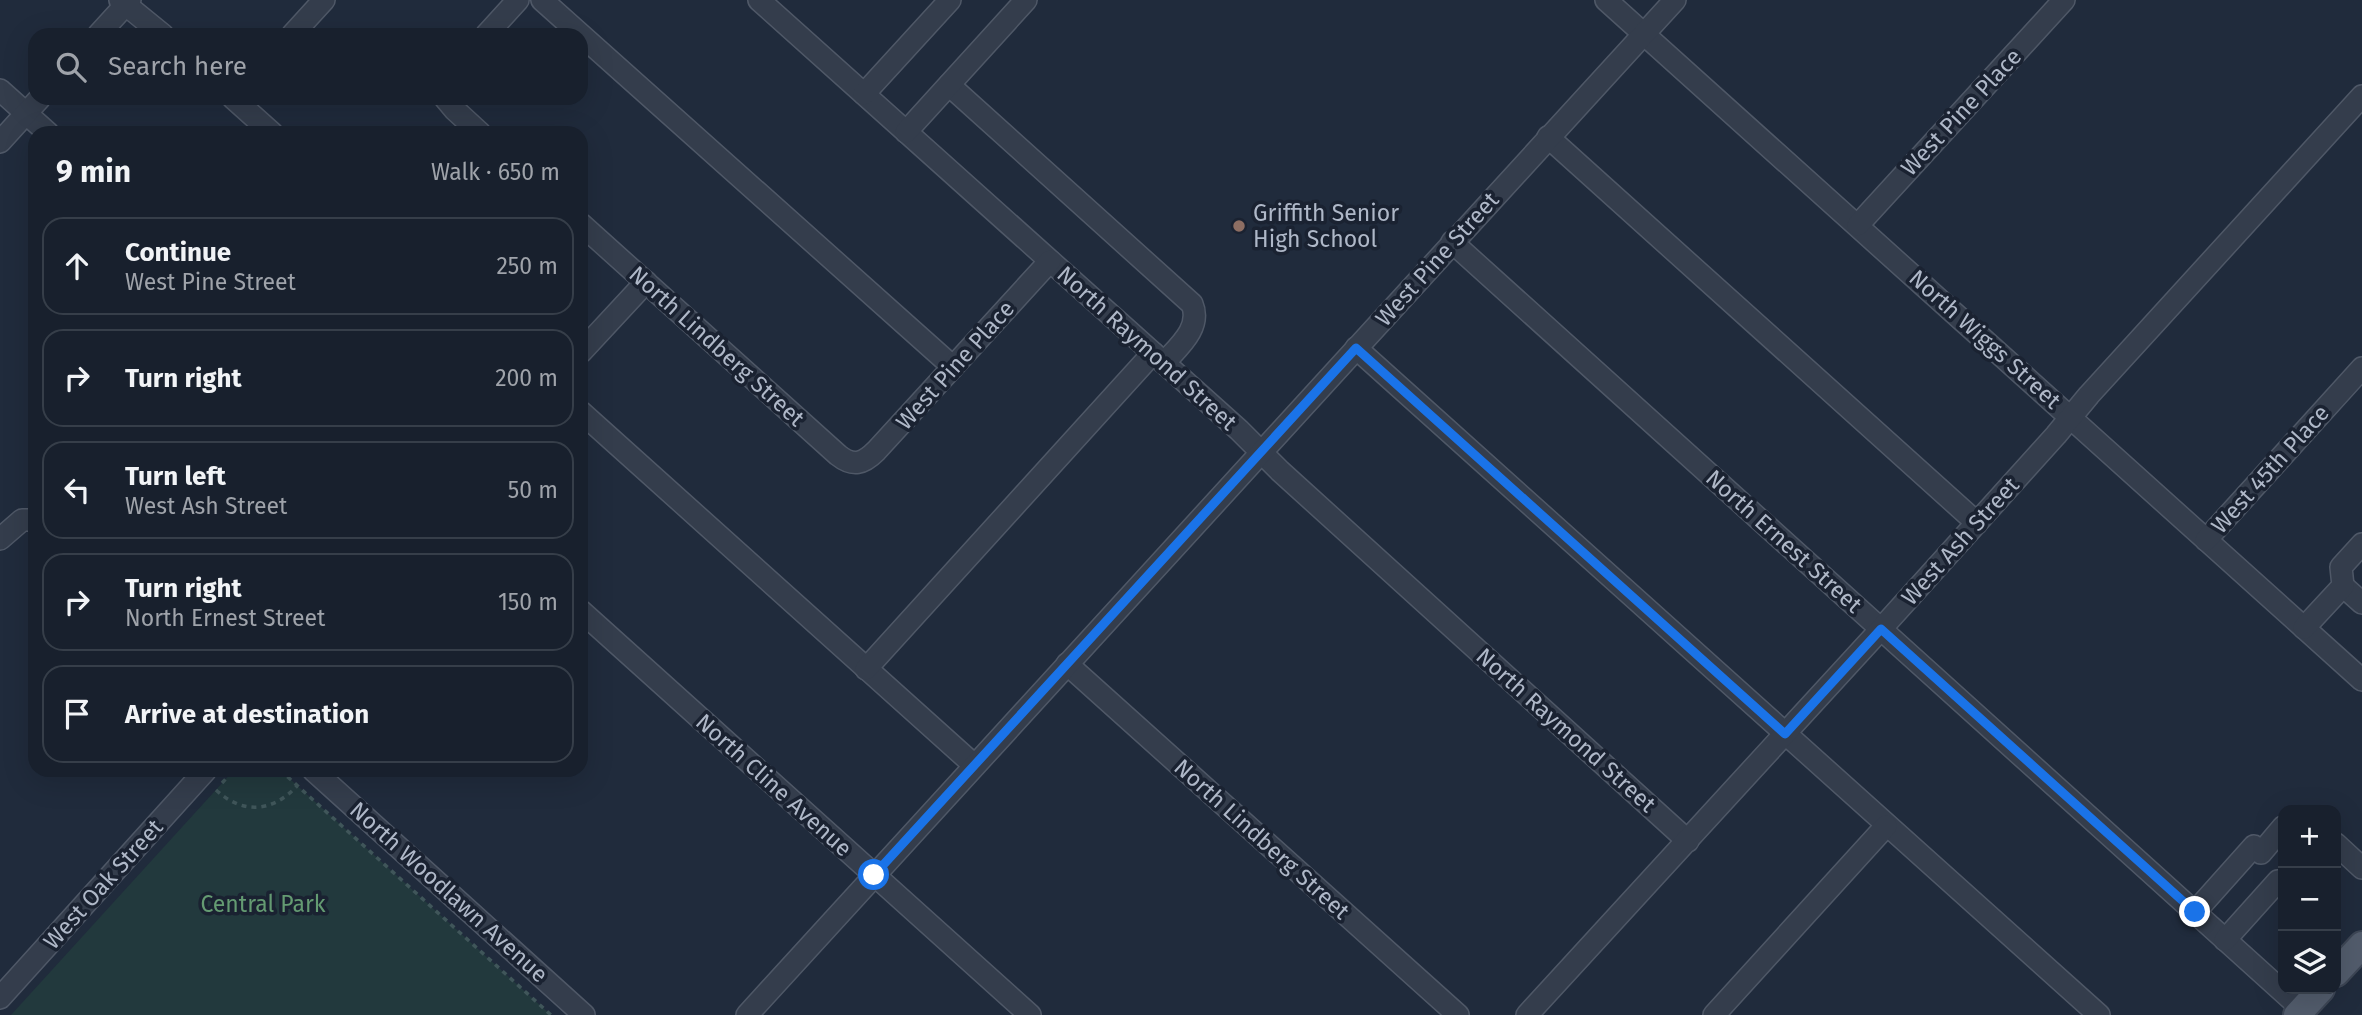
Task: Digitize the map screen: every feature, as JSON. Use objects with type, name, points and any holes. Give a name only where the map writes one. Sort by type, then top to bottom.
[{"type":"main road","points":[[2341,968],[2361,949]]},
{"type":"main road","points":[[2300,1012],[2316,994]]},
{"type":"street","points":[[298,28],[324,0]]},
{"type":"street","points":[[492,28],[518,0]]},
{"type":"street","points":[[542,0],[573,28]]},
{"type":"street","name":"North Raymond Street","points":[[759,0],[1158,358],[1688,841]]},
{"type":"street","points":[[864,94],[950,0]]},
{"type":"street","points":[[906,132],[1026,0]]},
{"type":"street","name":"North Wiggs Street","points":[[1606,0],[2362,680]]},
{"type":"street","name":"West Pine Street","points":[[747,1015],[1675,0]]},
{"type":"street","name":"West Pine Place","points":[[1858,225],[2064,0]]},
{"type":"street","points":[[104,28],[125,1],[155,28]]},
{"type":"street","points":[[588,41],[953,367]]},
{"type":"street","points":[[866,669],[1158,358],[1186,338],[1193,326],[1195,311],[1192,304],[949,85]]},
{"type":"street","points":[[0,90],[28,104]]},
{"type":"street","name":"West Ash Street","points":[[1527,1015],[1881,629],[2362,96]]},
{"type":"street","points":[[241,105],[264,126]]},
{"type":"street","points":[[450,105],[472,126]]},
{"type":"street","points":[[0,142],[33,106],[44,126]]},
{"type":"street","points":[[1548,137],[1977,523]]},
{"type":"street","name":"North Lindberg Street","points":[[588,230],[838,456],[856,464]]},
{"type":"street","name":"North Ernest Street","points":[[1452,242],[2195,912],[2300,1012]]},
{"type":"street","name":"West Pine Place","points":[[856,464],[862,463],[876,451],[1050,261]]},
{"type":"street","points":[[588,344],[646,282]]},
{"type":"street","points":[[1356,348],[2099,1015]]},
{"type":"street","name":"West 45th Place","points":[[2206,540],[2362,368]]},
{"type":"street","points":[[588,418],[974,765]]},
{"type":"street","points":[[0,539],[28,520]]},
{"type":"street","points":[[2362,544],[2341,567],[2343,586],[2362,603]]},
{"type":"street","points":[[2304,628],[2343,586]]},
{"type":"street","name":"North Cline Avenue","points":[[588,617],[1030,1015]]},
{"type":"street","name":"North Lindberg Street","points":[[1067,664],[1458,1015]]},
{"type":"street","name":"West Oak Street","points":[[0,998],[200,777]]},
{"type":"street","name":"North Woodlawn Avenue","points":[[321,777],[584,1015]]},
{"type":"street","points":[[1714,1015],[1886,826]]},
{"type":"street","points":[[2195,912],[2254,846],[2261,853],[2278,833]]},
{"type":"street","points":[[2341,849],[2362,868]]},
{"type":"street","points":[[2225,940],[2278,881]]},
{"type":"path","points":[[287,777],[551,1015]]},
{"type":"path","points":[[216,790],[229,802],[255,807],[275,804],[297,786]]},
{"type":"green space","name":"Central Park","points":[[228,777],[288,777],[551,1015],[11,1015]]},
{"type":"place","name":"Griffith Senior High School","points":[[1239,226]]},
{"type":"route","points":[[874,875],[1356,348],[1785,734],[1881,629],[2195,912]]}]
